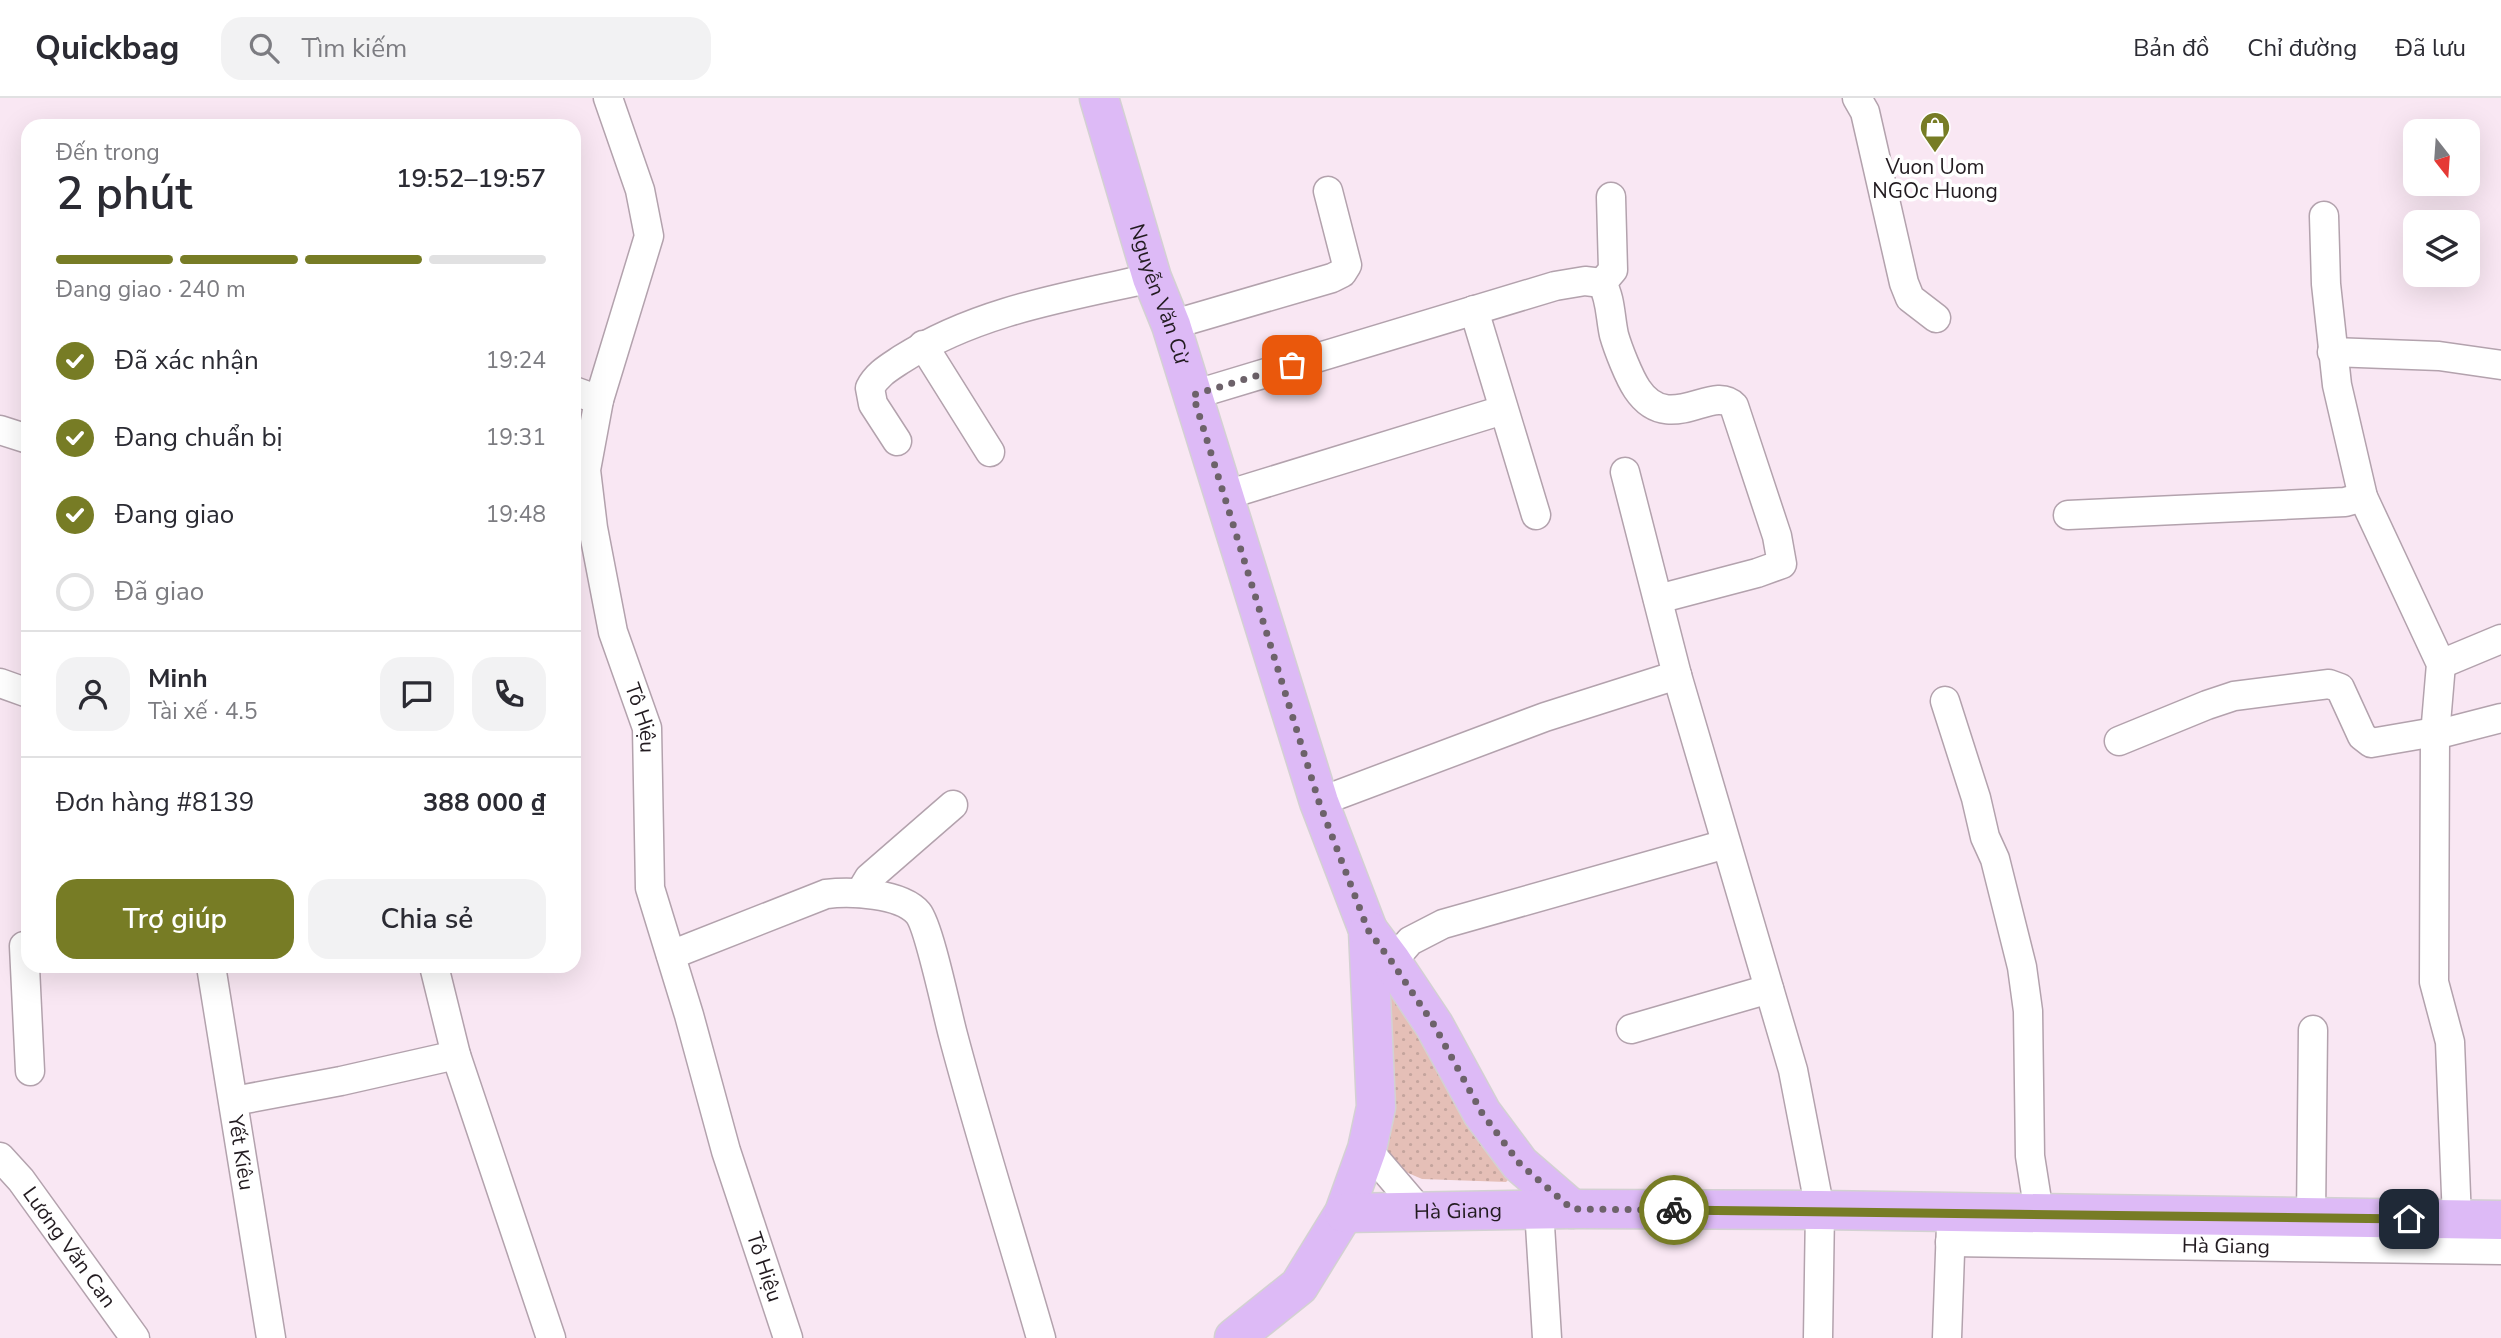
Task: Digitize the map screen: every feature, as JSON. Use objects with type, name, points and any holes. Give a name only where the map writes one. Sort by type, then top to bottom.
[{"type":"highway","name":"Nguyễn Văn Cừ","points":[[1099,98],[1152,278],[1171,325],[1319,802],[1368,930],[1376,1107],[1367,1149],[1344,1213],[1299,1286],[1234,1338]]},
{"type":"highway","points":[[1368,930],[1434,1025],[1482,1113],[1556,1209]]},
{"type":"highway","name":"Hà Giang","points":[[1344,1213],[1556,1209],[1820,1210],[1951,1227],[2039,1213],[2501,1220]]},
{"type":"street","name":"Tô Hiệu","points":[[608,98],[639,190],[649,236],[587,396],[586,470],[592,516],[613,632],[647,728],[650,888],[726,1151],[788,1338]]},
{"type":"street","points":[[1857,98],[1864,112],[1910,298],[1936,318]]},
{"type":"street","points":[[1171,325],[1342,273],[1347,265],[1328,191]]},
{"type":"street","points":[[1602,283],[1613,270],[1611,197]]},
{"type":"street","points":[[2324,216],[2332,352],[2337,385],[2364,497],[2441,664],[2435,734],[2434,982],[2451,1042],[2458,1220]]},
{"type":"street","points":[[897,441],[873,404],[870,388],[884,371],[923,345],[1021,307],[1152,278]]},
{"type":"street","points":[[1193,395],[1555,286],[1585,281],[1602,283]]},
{"type":"street","points":[[1602,283],[1614,336],[1637,390],[1662,411],[1679,410],[1705,402],[1727,401],[1734,406],[1777,536],[1782,564],[1658,599]]},
{"type":"street","points":[[1474,310],[1536,515]]},
{"type":"street","points":[[923,345],[990,452]]},
{"type":"street","points":[[2332,352],[2439,356],[2501,365]]},
{"type":"street","points":[[1223,496],[1503,410]]},
{"type":"street","points":[[0,430],[21,437]]},
{"type":"street","points":[[1625,472],[1677,675],[1793,1070],[1820,1210],[1818,1338]]},
{"type":"street","points":[[2068,515],[2345,502],[2364,497]]},
{"type":"street","points":[[2441,664],[2501,639]]},
{"type":"street","points":[[1319,802],[1545,717],[1677,675]]},
{"type":"street","points":[[0,682],[21,690]]},
{"type":"street","points":[[2119,741],[2234,696],[2329,684],[2340,688],[2362,736],[2371,743],[2435,734],[2501,718]]},
{"type":"street","points":[[1945,701],[1994,859],[2022,967],[2028,1011],[2030,1156],[2039,1213]]},
{"type":"street","points":[[860,893],[869,878],[953,804]]},
{"type":"street","points":[[1392,962],[1410,941],[1443,924],[1726,844]]},
{"type":"street","points":[[671,955],[826,894],[860,893],[910,906],[923,920],[964,1078],[1041,1338]]},
{"type":"street","points":[[17,946],[30,1071]]},
{"type":"street","name":"Yết Kiêu","points":[[212,973],[271,1338]]},
{"type":"street","points":[[436,973],[456,1055],[551,1338]]},
{"type":"street","points":[[1631,1028],[1769,989]]},
{"type":"street","points":[[2311,1217],[2312,1030]]},
{"type":"street","points":[[234,1101],[341,1081],[456,1055]]},
{"type":"street","points":[[1367,1149],[1420,1211]]},
{"type":"street","name":"Lương Văn Can","points":[[0,1157],[21,1180],[135,1338]]},
{"type":"street","points":[[1547,1338],[1556,1209]]},
{"type":"street","points":[[1947,1338],[1951,1227]]},
{"type":"street","name":"Hà Giang","points":[[1951,1227],[2501,1250]]},
{"type":"shaded area","points":[[1386,985],[1510,1178],[1506,1182],[1422,1179],[1401,1170],[1385,1155]]},
{"type":"way so far","points":[[1292,365],[1193,395],[1319,802],[1368,930],[1434,1025],[1482,1113],[1520,1164],[1572,1209],[1674,1210]]},
{"type":"place","name":"Vuon Uom NGOc Huong","points":[[1935,154]]},
{"type":"route","points":[[1674,1210],[2409,1219]]}]
